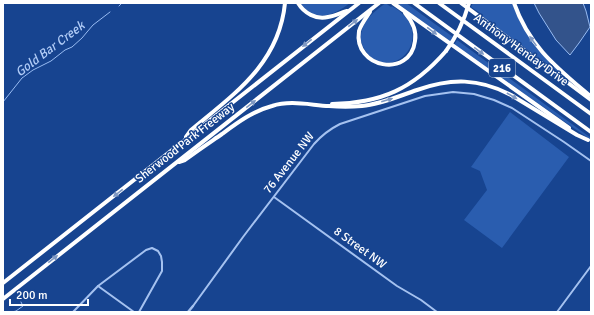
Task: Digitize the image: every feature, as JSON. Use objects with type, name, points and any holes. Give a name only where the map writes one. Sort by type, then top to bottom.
[{"type":"highway","points":[[181,143],[191,130],[244,86],[264,62],[278,32],[285,3]]},
{"type":"highway","points":[[298,3],[305,11],[316,17],[329,17],[341,12],[349,11]]},
{"type":"highway","name":"Sherwood Park Freeway","points":[[3,283],[359,3]]},
{"type":"highway","name":"Sherwood Park Freeway","points":[[3,299],[379,3]]},
{"type":"highway","points":[[393,3],[589,142]]},
{"type":"highway","name":"Anthony Henday Drive","points":[[414,3],[591,132]]},
{"type":"highway","name":"Anthony Henday Drive","points":[[439,3],[591,114]]},
{"type":"highway","points":[[461,3],[591,98]]},
{"type":"highway","points":[[307,104],[371,100],[401,89],[416,80],[446,51],[462,25],[470,3]]},
{"type":"highway","points":[[514,3],[520,20],[537,47],[556,67],[591,98]]},
{"type":"highway","points":[[372,8],[359,31],[360,42],[363,50],[370,58],[378,64],[389,65],[406,59],[413,49],[415,41],[414,27],[401,8]]},
{"type":"highway","points":[[176,163],[185,160],[239,122],[260,110],[272,106],[289,103],[339,107],[368,105],[393,99],[436,84],[455,81],[474,82],[491,86],[506,92],[589,142]]},
{"type":"highway","points":[[3,280],[18,272]]},
{"type":"highway","points":[[3,302],[23,284]]},
{"type":"street","name":"76 Avenue NW","points":[[188,312],[319,138],[331,128],[340,124],[418,98],[453,92],[474,94],[512,108],[591,161]]},
{"type":"street","name":"8 Street NW","points":[[274,197],[397,286],[421,300],[437,312]]},
{"type":"street","points":[[73,312],[98,286],[148,249],[152,248],[158,251],[162,262],[162,271],[139,312]]},
{"type":"street","points":[[557,312],[591,266]]},
{"type":"street","points":[[98,286],[134,312]]},
{"type":"shaded area","points":[[300,3],[350,3],[344,8],[331,14],[318,15],[306,9]]},
{"type":"shaded area","points":[[386,3],[403,14],[407,19],[412,29],[413,39],[410,48],[405,55],[389,63],[379,62],[370,56],[364,49],[361,40],[361,34],[368,18]]},
{"type":"shaded area","points":[[397,3],[406,3],[453,37],[450,42]]},
{"type":"shaded area","points":[[473,3],[512,3],[521,24],[532,42],[548,61],[569,80],[483,17],[483,15],[471,7]]},
{"type":"shaded area","points":[[534,3],[583,3],[590,27],[570,55],[556,40]]},
{"type":"shaded area","points":[[457,40],[591,138],[591,140],[454,45]]},
{"type":"shaded area","points":[[510,112],[569,157],[502,248],[464,220],[487,190],[480,171],[471,167]]},
{"type":"waterway","name":"Gold Bar Creek","points":[[119,6],[122,3]]},
{"type":"waterway","name":"Gold Bar Creek","points":[[3,102],[22,78],[72,47],[93,25],[110,12]]},
{"type":"waterway","name":"Gold Bar Creek","points":[[12,312],[23,306],[21,302]]}]
